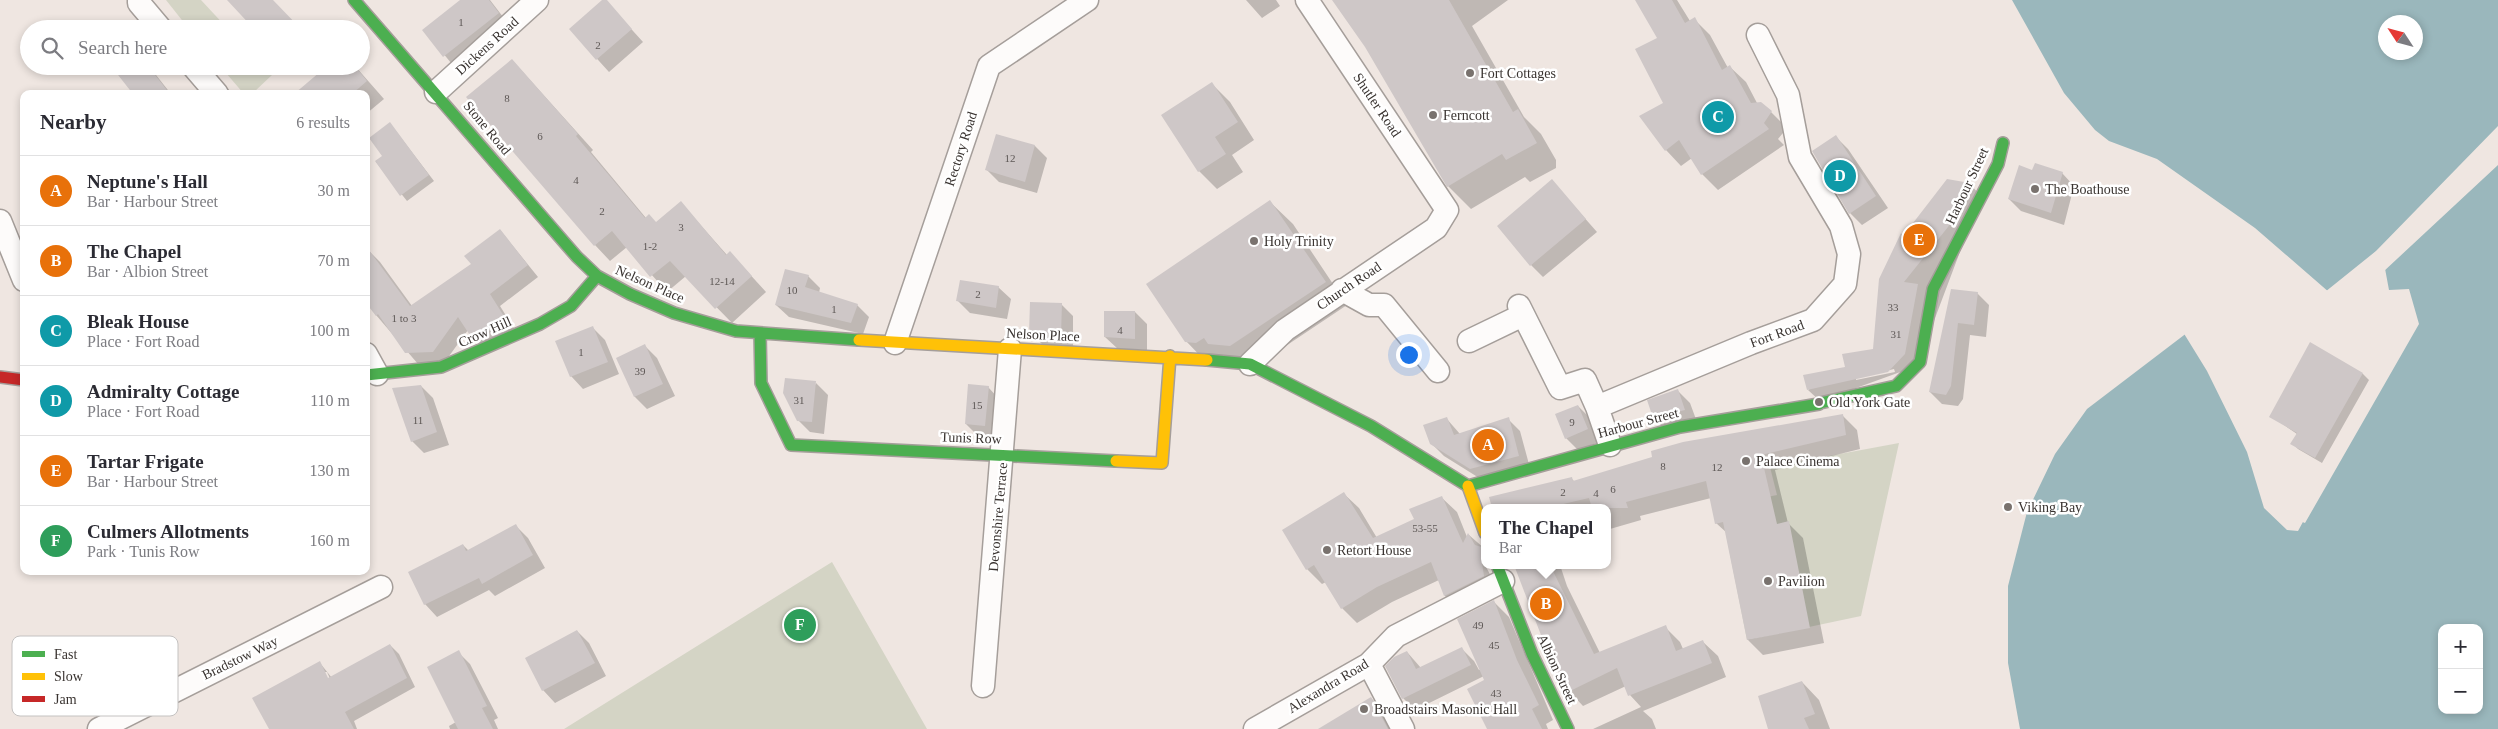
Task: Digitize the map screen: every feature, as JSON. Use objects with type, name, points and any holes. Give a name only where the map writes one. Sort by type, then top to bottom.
[{"type":"street","points":[[139,0],[139,3],[153,20]]},
{"type":"street","name":"Stone Road","points":[[354,0],[436,92],[577,257],[597,276]]},
{"type":"street","name":"Dickens Road","points":[[436,92],[537,0]]},
{"type":"street","name":"Rectory Road","points":[[896,343],[989,66],[1087,0]]},
{"type":"street","name":"Shutler Road","points":[[1307,0],[1447,210]]},
{"type":"street","name":"Fort Road","points":[[1597,407],[1751,343],[1813,320],[1845,284],[1848,254],[1841,226],[1800,157],[1788,95],[1758,36]]},
{"type":"street","points":[[201,75],[214,90]]},
{"type":"street","name":"Harbour Street","points":[[1468,486],[1680,427],[1820,403],[1896,386],[1920,362],[1932,289],[1998,164],[2003,143]]},
{"type":"street","name":"Church Road","points":[[1250,364],[1286,330],[1342,290],[1436,228],[1447,210]]},
{"type":"street","points":[[0,221],[20,270]]},
{"type":"street","name":"Nelson Place","points":[[597,276],[630,294],[674,313],[736,331],[896,343],[1170,356],[1250,364],[1371,426],[1468,486]]},
{"type":"street","name":"Crow Hill","points":[[372,375],[441,367],[540,324],[571,306],[597,276]]},
{"type":"street","points":[[1342,290],[1369,304],[1384,305],[1438,371]]},
{"type":"street","points":[[1469,341],[1521,311],[1560,388],[1585,380],[1597,407],[1610,445]]},
{"type":"street","name":"Tunis Row","points":[[760,333],[761,383],[791,445],[1162,463],[1170,356]]},
{"type":"street","name":"Devonshire Terrace","points":[[983,686],[1010,349]]},
{"type":"street","points":[[0,377],[20,380]]},
{"type":"street","points":[[1468,486],[1481,522]]},
{"type":"street","name":"Alexandra Road","points":[[1255,729],[1369,664],[1396,636],[1500,573]]},
{"type":"street","name":"Albion Street","points":[[1500,573],[1532,654],[1568,729]]},
{"type":"street","name":"Bradstow Way","points":[[178,689],[381,587]]},
{"type":"street","points":[[1369,664],[1403,729]]},
{"type":"street","name":"Bradstow Way","points":[[99,729],[125,716]]},
{"type":"shaded area","points":[[166,0],[201,0],[220,20],[182,20]]},
{"type":"shaded area","points":[[228,75],[272,75],[256,90],[241,90]]},
{"type":"shaded area","points":[[1899,443],[1861,616],[1747,640],[1726,534],[1767,497],[1777,495],[1770,467]]},
{"type":"shaded area","points":[[832,562],[927,729],[564,729]]},
{"type":"water","points":[[2012,0],[2498,0],[2498,729],[2020,729],[2008,663],[2008,586],[2027,512],[2055,454],[2087,409],[2192,329],[2223,399],[2241,429],[2263,491],[2278,509],[2290,517],[2305,523],[2419,324],[2409,289],[2389,290],[2381,247],[2330,293],[2255,228],[2157,159],[2109,141],[2095,130],[2064,93]]},
{"type":"pier","points":[[2498,126],[2498,165],[2383,272],[2379,251],[2331,295],[2325,292],[2376,251]]},
{"type":"pier","points":[[2192,326],[2195,328],[2225,398],[2243,428],[2265,490],[2280,508],[2304,520],[2298,531],[2287,530],[2264,508],[2247,452],[2207,371],[2183,332]]},
{"type":"building","points":[[227,0],[273,0],[292,20],[246,20]]},
{"type":"building","points":[[460,0],[489,0],[499,13],[443,57],[422,30]]},
{"type":"building","points":[[602,0],[607,0],[632,29],[596,60],[569,29]]},
{"type":"building","points":[[1332,0],[1449,0],[1513,112],[1518,109],[1537,143],[1506,160],[1502,154],[1447,187],[1365,47]]},
{"type":"building","points":[[1635,0],[1672,0],[1685,23],[1695,17],[1722,70],[1730,65],[1751,103],[1761,102],[1772,111],[1764,123],[1769,129],[1701,175],[1679,140],[1665,151],[1639,116],[1663,103],[1635,49],[1657,38]]},
{"type":"building","points":[[512,59],[578,134],[576,136],[645,218],[649,214],[656,222],[681,201],[726,255],[730,251],[752,276],[715,309],[670,261],[650,277],[612,231],[594,246],[466,97]]},
{"type":"building","points":[[118,75],[155,75],[167,90],[130,90]]},
{"type":"building","points":[[316,75],[362,75],[367,81],[357,90],[299,90]]},
{"type":"building","points":[[1212,82],[1238,122],[1215,137],[1226,154],[1198,172],[1161,115]]},
{"type":"building","points":[[390,122],[429,175],[400,196],[375,161],[382,156],[370,137]]},
{"type":"building","points":[[996,134],[1035,145],[1025,182],[985,170]]},
{"type":"building","points":[[1836,135],[1876,196],[1849,214],[1812,151]]},
{"type":"building","name":"The Boathouse","points":[[2035,163],[2063,172],[2051,213],[2008,199],[2019,165],[2032,170]]},
{"type":"building","points":[[1552,179],[1586,219],[1530,266],[1497,226]]},
{"type":"building","points":[[1947,179],[1970,183],[1948,227],[1904,282],[1918,284],[1905,354],[1888,372],[1807,390],[1803,375],[1845,367],[1842,354],[1873,349],[1879,279],[1901,233],[1903,236]]},
{"type":"building","name":"Holy Trinity","points":[[1270,200],[1326,282],[1230,346],[1208,344],[1204,338],[1196,343],[1185,342],[1146,284]]},
{"type":"building","points":[[500,229],[528,265],[490,294],[507,321],[471,337],[458,317],[433,352],[405,353],[378,314],[376,316],[370,308],[370,251],[410,306],[471,264],[464,256]]},
{"type":"building","points":[[785,269],[809,275],[805,287],[858,304],[851,323],[775,305]]},
{"type":"building","points":[[960,280],[999,286],[996,308],[956,301]]},
{"type":"building","points":[[1951,289],[1978,292],[1974,325],[1958,323],[1951,386],[1946,395],[1929,392]]},
{"type":"building","points":[[1030,302],[1062,303],[1061,335],[1029,334]]},
{"type":"building","points":[[1104,311],[1135,311],[1135,339],[1104,337]]},
{"type":"building","points":[[593,326],[608,362],[570,377],[555,341]]},
{"type":"building","points":[[2310,342],[2363,373],[2315,458],[2290,444],[2297,433],[2269,417]]},
{"type":"building","points":[[645,344],[663,384],[634,397],[616,358]]},
{"type":"building","points":[[785,378],[816,381],[812,422],[797,421],[783,393]]},
{"type":"building","points":[[968,384],[989,386],[985,426],[965,424]]},
{"type":"building","points":[[421,385],[437,432],[411,442],[392,388]]},
{"type":"building","points":[[1678,389],[1685,410],[1653,418],[1647,400]]},
{"type":"building","points":[[1578,405],[1588,429],[1565,439],[1555,414]]},
{"type":"building","points":[[1843,414],[1846,435],[1761,455],[1777,524],[1789,521],[1810,628],[1747,640],[1723,522],[1715,524],[1706,481],[1626,502],[1628,508],[1611,508],[1611,504],[1591,504],[1589,498],[1563,504],[1491,504],[1489,497],[1572,477],[1573,481],[1652,457],[1651,451],[1683,442]]},
{"type":"building","points":[[1447,417],[1454,435],[1509,417],[1519,456],[1470,469],[1430,444],[1423,425]]},
{"type":"building","points":[[1344,492],[1373,538],[1414,519],[1409,509],[1442,496],[1463,543],[1468,533],[1475,545],[1481,547],[1481,569],[1483,569],[1484,576],[1444,596],[1431,562],[1377,587],[1341,609],[1314,565],[1306,570],[1282,530]]},
{"type":"building","points":[[516,524],[533,555],[482,584],[479,578],[424,605],[408,572],[463,544],[466,551]]},
{"type":"building","points":[[1516,569],[1552,569],[1594,654],[1666,625],[1676,651],[1703,640],[1712,663],[1628,696],[1617,668],[1568,692],[1546,648]]},
{"type":"building","points":[[1494,600],[1517,660],[1539,705],[1532,709],[1542,729],[1487,729],[1467,689],[1484,680],[1457,619]]},
{"type":"building","points":[[577,630],[595,663],[542,691],[525,658]]},
{"type":"building","points":[[390,644],[407,678],[345,712],[354,729],[269,729],[252,698],[320,661],[328,678]]},
{"type":"building","points":[[1462,647],[1471,665],[1402,699],[1385,666],[1394,657],[1407,651],[1416,669]]},
{"type":"building","points":[[459,650],[487,706],[482,708],[493,729],[458,729],[427,667]]},
{"type":"building","points":[[1802,681],[1815,714],[1804,718],[1809,729],[1768,729],[1758,696]]},
{"type":"building","name":"Broadstairs Masonic Hall","points":[[1371,697],[1388,729],[1318,729]]},
{"type":"traffic: fast","points":[[354,0],[577,257],[597,276],[630,294],[674,313],[736,331],[859,340]]},
{"type":"traffic: fast","points":[[1820,403],[1896,386],[1920,362],[1933,289],[1998,164],[2003,143]]},
{"type":"traffic: fast","points":[[370,375],[441,367],[540,324],[571,306],[597,276]]},
{"type":"traffic: fast","points":[[760,333],[761,383],[791,445],[1116,461]]},
{"type":"traffic: fast","points":[[1207,360],[1250,364],[1371,426],[1468,486]]},
{"type":"traffic: fast","points":[[1468,486],[1680,427],[1819,404]]},
{"type":"traffic: fast","points":[[1499,569],[1532,654],[1568,729]]},
{"type":"traffic: slow","points":[[859,340],[1207,360]]},
{"type":"traffic: slow","points":[[1116,461],[1162,463],[1170,356]]},
{"type":"traffic: slow","points":[[1468,486],[1481,522]]},
{"type":"traffic: jam","points":[[0,377],[20,380]]},
{"type":"place","name":"Fort Cottages","points":[[1470,73]]},
{"type":"place","name":"Ferncott","points":[[1433,115]]},
{"type":"place","name":"Bleak House","points":[[1718,117]]},
{"type":"place","name":"Admiralty Cottage","points":[[1840,176]]},
{"type":"place","name":"The Boathouse","points":[[2035,189]]},
{"type":"place","name":"Tartar Frigate","points":[[1919,240]]},
{"type":"place","name":"Holy Trinity","points":[[1254,241]]},
{"type":"place","name":"Old York Gate","points":[[1819,402]]},
{"type":"place","name":"Neptune's Hall","points":[[1488,445]]},
{"type":"place","name":"Palace Cinema","points":[[1746,461]]},
{"type":"place","name":"Viking Bay","points":[[2008,507]]},
{"type":"place","name":"Retort House","points":[[1327,550]]},
{"type":"place","name":"Pavilion","points":[[1768,581]]},
{"type":"place","name":"The Chapel","points":[[1546,604]]},
{"type":"place","name":"Culmers Allotments","points":[[800,625]]},
{"type":"place","name":"Broadstairs Masonic Hall","points":[[1364,709]]}]
